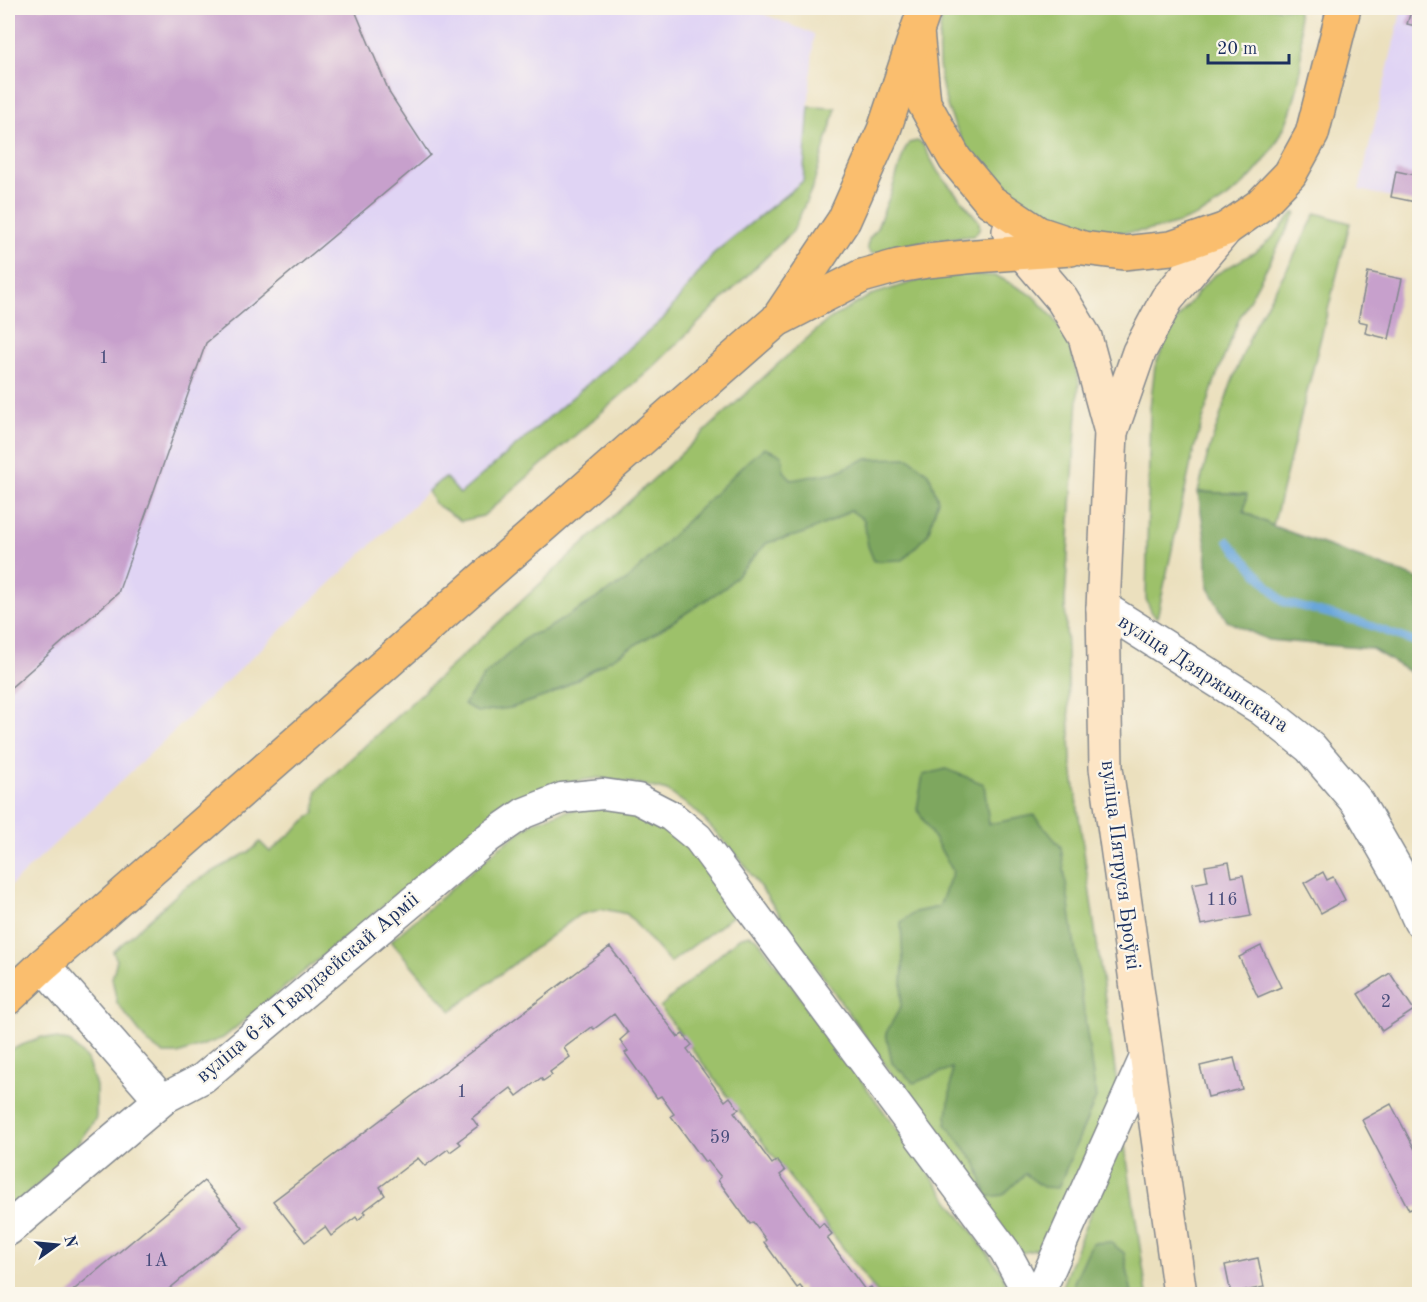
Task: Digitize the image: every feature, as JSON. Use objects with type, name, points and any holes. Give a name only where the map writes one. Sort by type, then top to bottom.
[{"type":"main road","points":[[1322,8],[1327,34],[1326,84]]},
{"type":"main road","points":[[921,19],[924,103],[955,159],[990,201],[1038,233],[1083,248],[1123,253],[1171,248],[1226,229],[1259,206],[1290,174],[1312,134],[1344,8]]},
{"type":"main road","points":[[777,320],[844,220],[884,130],[921,19]]},
{"type":"main road","name":"вуліца Пятруся Броўкі","points":[[990,201],[1023,253],[1062,300],[1085,337],[1111,432]]},
{"type":"main road","name":"вуліца Пятруся Броўкі","points":[[1180,1294],[1106,768],[1103,608],[1111,432],[1139,352],[1167,299],[1226,229]]},
{"type":"main road","points":[[8,998],[777,320],[862,276],[898,266],[976,256],[1083,248]]},
{"type":"street","name":"вуліца Дзяржынскага","points":[[1103,608],[1261,708],[1310,747],[1358,802],[1400,876],[1419,921]]},
{"type":"street","name":"вуліца 6-й Гвардзейскай Арміі","points":[[8,1229],[160,1100],[203,1078],[488,838],[524,813],[562,798],[603,794],[638,799],[671,816],[698,838],[1005,1251],[1026,1294]]},
{"type":"street","points":[[43,965],[160,1100]]},
{"type":"street","points":[[1039,1294],[1146,1054]]},
{"type":"shaded area","points":[[8,8],[748,8],[814,34],[803,181],[714,253],[663,319],[460,494],[446,478],[428,491],[8,888]]},
{"type":"shaded area","points":[[1402,8],[1419,8],[1419,203],[1359,190]]},
{"type":"green space","points":[[944,8],[1297,8],[1301,52],[1298,86],[1282,132],[1263,163],[1239,188],[1211,208],[1179,223],[1145,231],[1110,232],[1073,226],[1029,209],[1005,191],[988,176],[962,139],[948,108],[940,75],[939,41]]},
{"type":"green space","points":[[809,107],[836,108],[813,186],[793,231],[651,369],[483,516],[461,521],[434,503],[428,491],[446,478],[460,494],[663,319],[714,253],[803,181]]},
{"type":"green space","points":[[917,141],[922,143],[938,172],[978,220],[979,229],[973,236],[927,241],[885,252],[870,253],[867,247],[869,239],[876,230],[891,193],[905,149],[909,143]]},
{"type":"green space","points":[[1293,213],[1296,213],[1239,319],[1215,380],[1194,449],[1157,618],[1152,613],[1146,599],[1150,407],[1155,366],[1172,326],[1198,292],[1213,276],[1257,251],[1273,237]]},
{"type":"green space","points":[[1316,213],[1350,223],[1273,526],[1244,512],[1246,494],[1198,492],[1208,453],[1231,384],[1255,324]]},
{"type":"green space","points":[[966,274],[997,276],[1032,295],[1053,317],[1069,341],[1079,382],[1065,600],[1071,760],[1118,1091],[1047,1242],[1034,1250],[1022,1253],[1011,1243],[741,860],[696,811],[667,791],[640,784],[599,778],[555,784],[517,799],[479,827],[223,1038],[178,1054],[164,1054],[148,1043],[117,1003],[112,978],[117,960],[113,952],[185,887],[252,850],[260,842],[270,852],[315,812],[317,790],[828,320],[871,295],[920,280]]},
{"type":"green space","points":[[764,448],[782,455],[784,471],[792,480],[836,472],[865,459],[909,458],[929,474],[938,500],[928,534],[903,560],[874,561],[868,546],[864,520],[850,510],[802,534],[767,543],[726,587],[657,632],[552,694],[511,708],[477,712],[464,704],[484,676],[528,636],[545,630],[627,580]]},
{"type":"green space","points":[[1198,492],[1247,494],[1244,512],[1273,526],[1419,579],[1419,678],[1372,649],[1268,640],[1227,621],[1208,588],[1206,545]]},
{"type":"green space","points":[[946,769],[984,784],[989,824],[1034,815],[1061,847],[1096,1098],[1058,1188],[1043,1187],[1025,1174],[1003,1195],[987,1197],[977,1164],[946,1124],[952,1068],[914,1083],[892,1063],[886,1033],[901,1006],[903,964],[901,922],[915,912],[939,907],[953,871],[917,809],[923,775]]},
{"type":"green space","points":[[604,807],[631,810],[661,824],[687,843],[738,912],[670,963],[627,914],[603,909],[579,915],[451,1011],[391,941],[498,848],[534,822],[566,811]]},
{"type":"green space","points":[[749,935],[757,938],[1002,1273],[1010,1294],[878,1294],[660,1007],[739,938]]},
{"type":"green space","points":[[42,1037],[69,1041],[87,1060],[96,1086],[96,1118],[75,1147],[38,1185],[8,1210],[8,1054],[12,1049]]},
{"type":"green space","points":[[1116,1146],[1125,1146],[1147,1294],[1059,1294]]},
{"type":"green space","points":[[1110,1242],[1124,1253],[1132,1294],[1073,1294],[1074,1282],[1092,1243]]},
{"type":"building","points":[[8,8],[354,8],[390,94],[430,155],[206,343],[118,593],[8,690]]},
{"type":"building","points":[[1412,8],[1420,8],[1420,27],[1407,24]]},
{"type":"building","points":[[1396,171],[1420,176],[1420,203],[1391,197]]},
{"type":"building","points":[[1368,272],[1402,279],[1389,339],[1365,333],[1367,323],[1358,321]]},
{"type":"building","points":[[1229,862],[1232,877],[1243,875],[1251,916],[1201,925],[1192,884],[1208,881],[1205,866]]},
{"type":"building","points":[[1323,872],[1327,880],[1333,877],[1345,900],[1321,913],[1304,883]]},
{"type":"building","points":[[1261,946],[1281,987],[1258,997],[1239,957]]},
{"type":"building","points":[[610,947],[678,1037],[683,1034],[692,1045],[687,1049],[725,1101],[730,1097],[739,1109],[734,1112],[772,1164],[777,1160],[785,1171],[780,1175],[819,1227],[823,1223],[832,1234],[827,1238],[865,1290],[871,1287],[876,1294],[807,1294],[800,1286],[797,1288],[764,1242],[766,1240],[753,1222],[750,1224],[718,1180],[721,1177],[707,1160],[705,1162],[671,1116],[674,1114],[661,1096],[657,1098],[625,1053],[628,1051],[620,1040],[628,1033],[614,1014],[564,1048],[570,1057],[550,1072],[552,1075],[543,1081],[541,1078],[517,1096],[511,1088],[472,1118],[478,1126],[458,1141],[461,1144],[450,1152],[448,1149],[425,1166],[418,1158],[380,1187],[385,1195],[364,1211],[366,1213],[358,1220],[356,1217],[331,1236],[325,1227],[305,1242],[273,1201]]},
{"type":"building","points":[[1390,973],[1414,1010],[1382,1031],[1358,994]]},
{"type":"building","points":[[1234,1058],[1242,1089],[1208,1097],[1200,1066]]},
{"type":"building","points":[[1391,1104],[1420,1159],[1420,1205],[1409,1210],[1362,1120]]},
{"type":"building","points":[[204,1181],[243,1228],[163,1294],[69,1294]]},
{"type":"building","points":[[1258,1258],[1264,1287],[1231,1294],[1225,1265]]},
{"type":"waterway","points":[[1228,541],[1283,602],[1363,623],[1420,644]]}]
